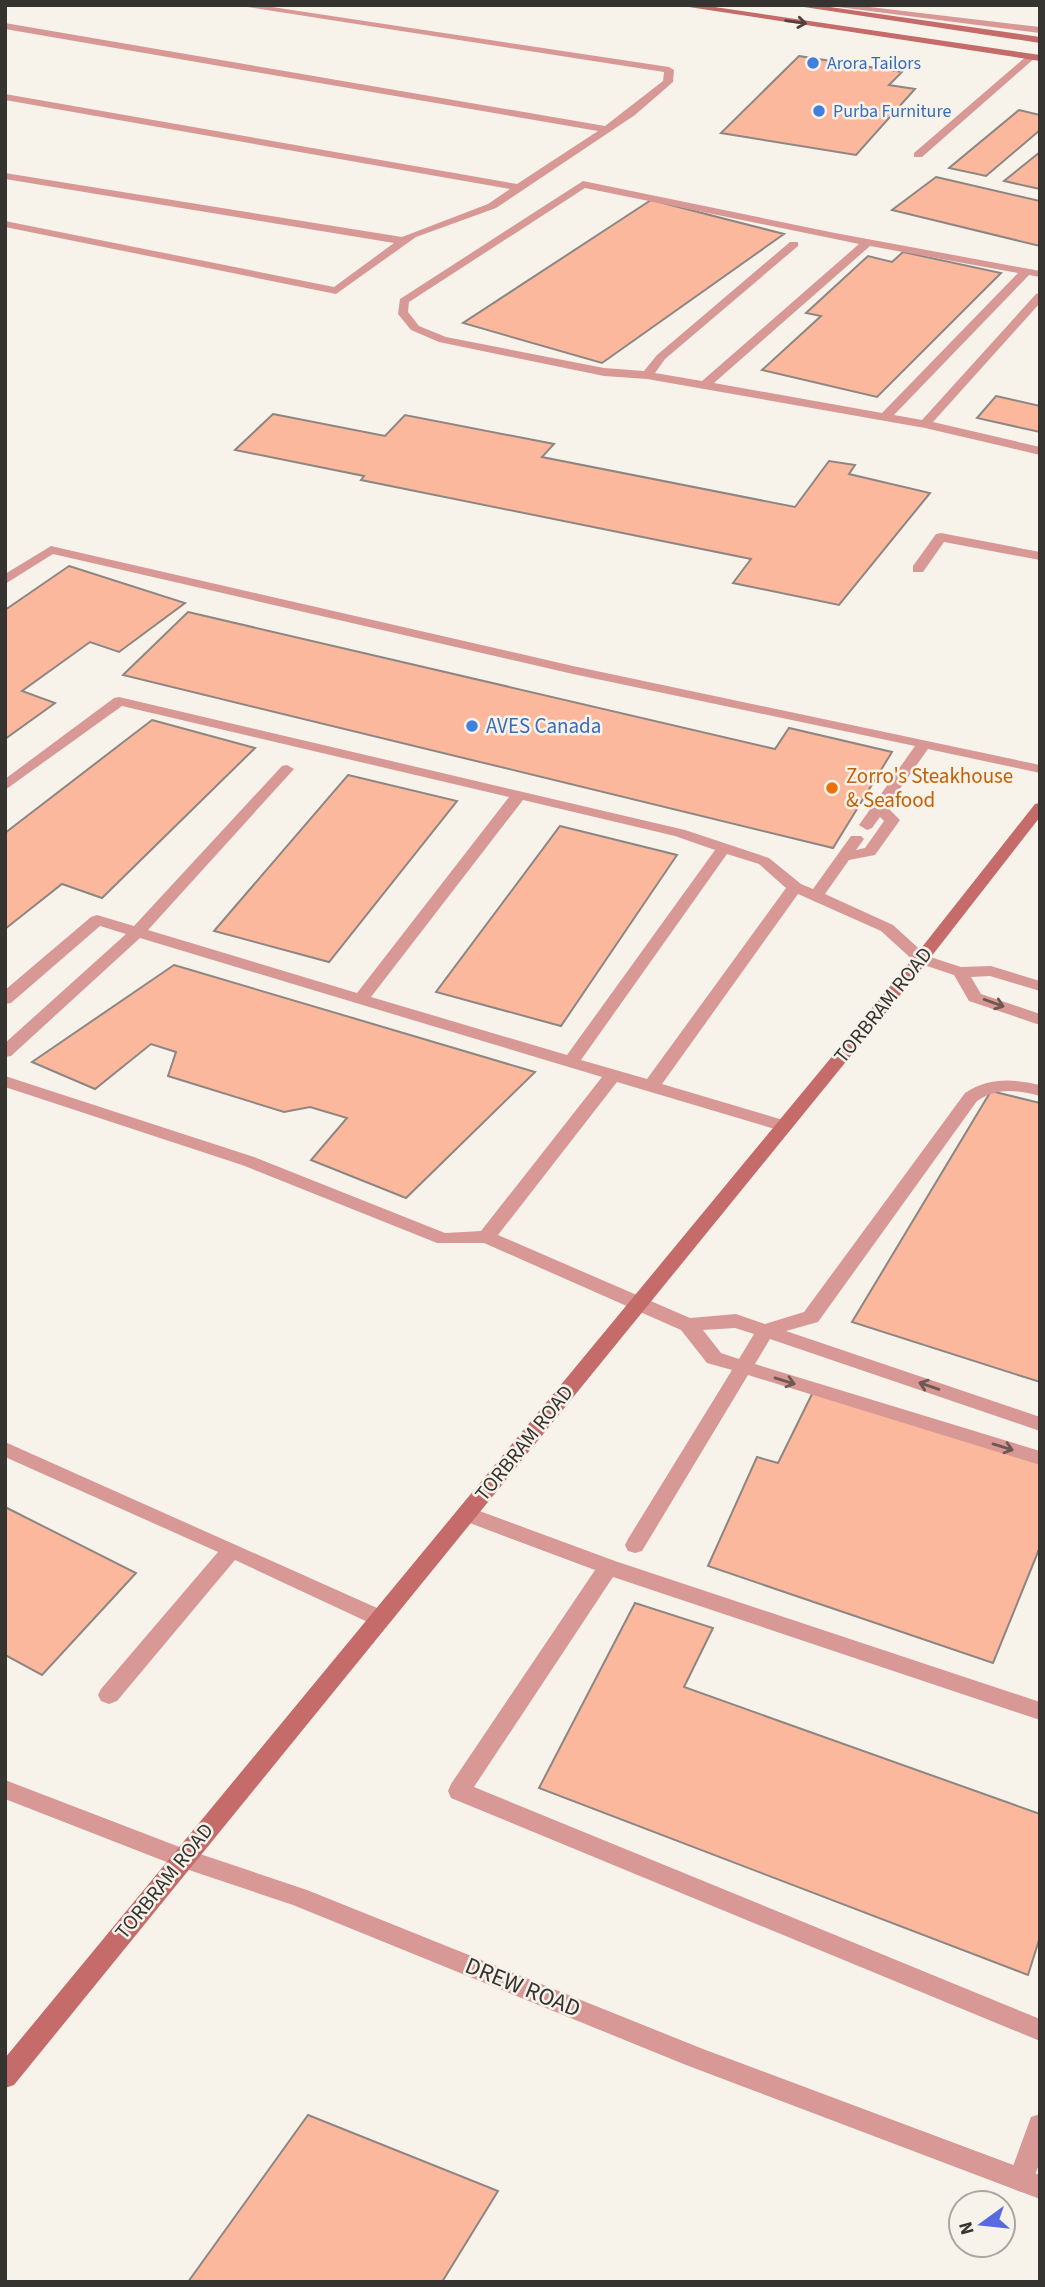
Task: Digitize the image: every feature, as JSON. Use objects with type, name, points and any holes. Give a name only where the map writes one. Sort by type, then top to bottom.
[{"type":"main road","points":[[680,5],[1035,58],[1040,48]]},
{"type":"main road","points":[[795,5],[1040,40]]},
{"type":"main road","name":"TORBRAM ROAD","points":[[5,2077],[636,1303],[921,959],[1040,807]]},
{"type":"street","points":[[5,224],[336,291],[412,235],[492,206],[607,129],[668,82],[669,70],[239,5]]},
{"type":"street","points":[[827,5],[1040,30]]},
{"type":"street","points":[[5,26],[607,129]]},
{"type":"street","points":[[918,155],[1035,58]]},
{"type":"street","points":[[5,97],[519,188]]},
{"type":"street","points":[[5,176],[404,241]]},
{"type":"street","points":[[1040,274],[583,184],[404,301],[402,312],[415,328],[443,340],[604,372],[647,375],[925,424],[1040,451]]},
{"type":"street","points":[[705,385],[868,242]]},
{"type":"street","points":[[647,375],[661,357],[794,244]]},
{"type":"street","points":[[884,417],[1027,271]]},
{"type":"street","points":[[925,424],[1040,296]]},
{"type":"street","points":[[918,569],[941,537],[1040,556]]},
{"type":"street","points":[[5,580],[51,550],[573,670],[1040,769]]},
{"type":"street","points":[[5,786],[119,701],[680,833],[725,846],[764,861],[796,887],[815,897],[887,928],[921,959],[960,972],[991,971],[1040,986]]},
{"type":"street","points":[[867,825],[924,744]]},
{"type":"street","points":[[5,1052],[137,932],[287,769]]},
{"type":"street","points":[[362,998],[519,795]]},
{"type":"street","points":[[845,856],[870,852],[892,820],[879,808]]},
{"type":"street","points":[[815,897],[856,839]]},
{"type":"street","points":[[570,1062],[725,846]]},
{"type":"street","points":[[651,1086],[796,887]]},
{"type":"street","points":[[5,999],[97,919],[784,1126]]},
{"type":"street","points":[[960,972],[975,997],[1040,1020]]},
{"type":"street","points":[[486,1237],[613,1074]]},
{"type":"street","points":[[5,1081],[248,1161],[443,1239],[486,1237],[688,1325],[736,1321],[1040,1424]]},
{"type":"street","points":[[635,1545],[766,1330],[811,1317],[971,1097],[985,1086],[1012,1084],[1040,1091]]},
{"type":"street","points":[[688,1325],[714,1358],[1040,1458]]},
{"type":"street","points":[[5,1449],[379,1618]]},
{"type":"street","points":[[466,1514],[608,1567],[1040,1711]]},
{"type":"street","points":[[109,1695],[232,1550]]},
{"type":"street","points":[[608,1567],[459,1791],[1040,2031]]},
{"type":"street","name":"DREW ROAD","points":[[5,1789],[182,1858],[299,1897],[695,2057],[1030,2184]]},
{"type":"street","points":[[1030,2184],[1040,2125]]},
{"type":"building","name":"Purba Furniture","points":[[799,56],[902,72],[889,85],[915,89],[856,155],[721,133]]},
{"type":"building","points":[[1019,110],[1040,115],[1040,130],[986,176],[949,168]]},
{"type":"building","points":[[1040,152],[1040,189],[1004,181]]},
{"type":"building","points":[[936,177],[1040,201],[1040,246],[892,210]]},
{"type":"building","points":[[651,200],[784,234],[602,363],[463,323]]},
{"type":"building","points":[[903,252],[1001,273],[877,397],[762,370],[821,316],[806,313],[868,256],[892,262]]},
{"type":"building","points":[[996,396],[1040,406],[1040,432],[977,418]]},
{"type":"building","points":[[273,414],[385,436],[405,415],[554,444],[542,457],[795,507],[829,461],[855,465],[849,474],[930,493],[839,605],[733,583],[751,559],[361,480],[364,476],[235,450]]},
{"type":"building","points":[[69,566],[185,603],[119,652],[90,642],[22,691],[55,703],[5,739],[5,610]]},
{"type":"building","points":[[188,612],[775,749],[789,728],[892,752],[833,848],[123,675]]},
{"type":"building","points":[[152,720],[255,748],[102,898],[62,884],[5,929],[5,833]]},
{"type":"building","points":[[348,775],[457,801],[329,962],[214,931]]},
{"type":"building","points":[[560,826],[677,855],[561,1026],[436,992]]},
{"type":"building","points":[[174,965],[535,1072],[406,1198],[311,1160],[347,1118],[310,1107],[284,1112],[168,1076],[176,1052],[151,1044],[95,1089],[32,1062]]},
{"type":"building","points":[[991,1091],[1040,1103],[1040,1382],[852,1322]]},
{"type":"building","points":[[813,1392],[1040,1461],[1040,1547],[993,1663],[708,1566],[757,1457],[778,1463]]},
{"type":"building","points":[[5,1507],[136,1573],[42,1675],[5,1655]]},
{"type":"building","points":[[635,1603],[713,1628],[684,1687],[1040,1814],[1040,1937],[1028,1975],[539,1788]]},
{"type":"building","points":[[308,2115],[498,2191],[442,2282],[188,2282]]},
{"type":"place","name":"Arora Tailors","points":[[813,63]]},
{"type":"place","name":"Purba Furniture","points":[[819,111]]},
{"type":"place","name":"AVES Canada","points":[[472,726]]},
{"type":"place","name":"Zorro's Steakhouse & Seafood","points":[[832,788]]}]
